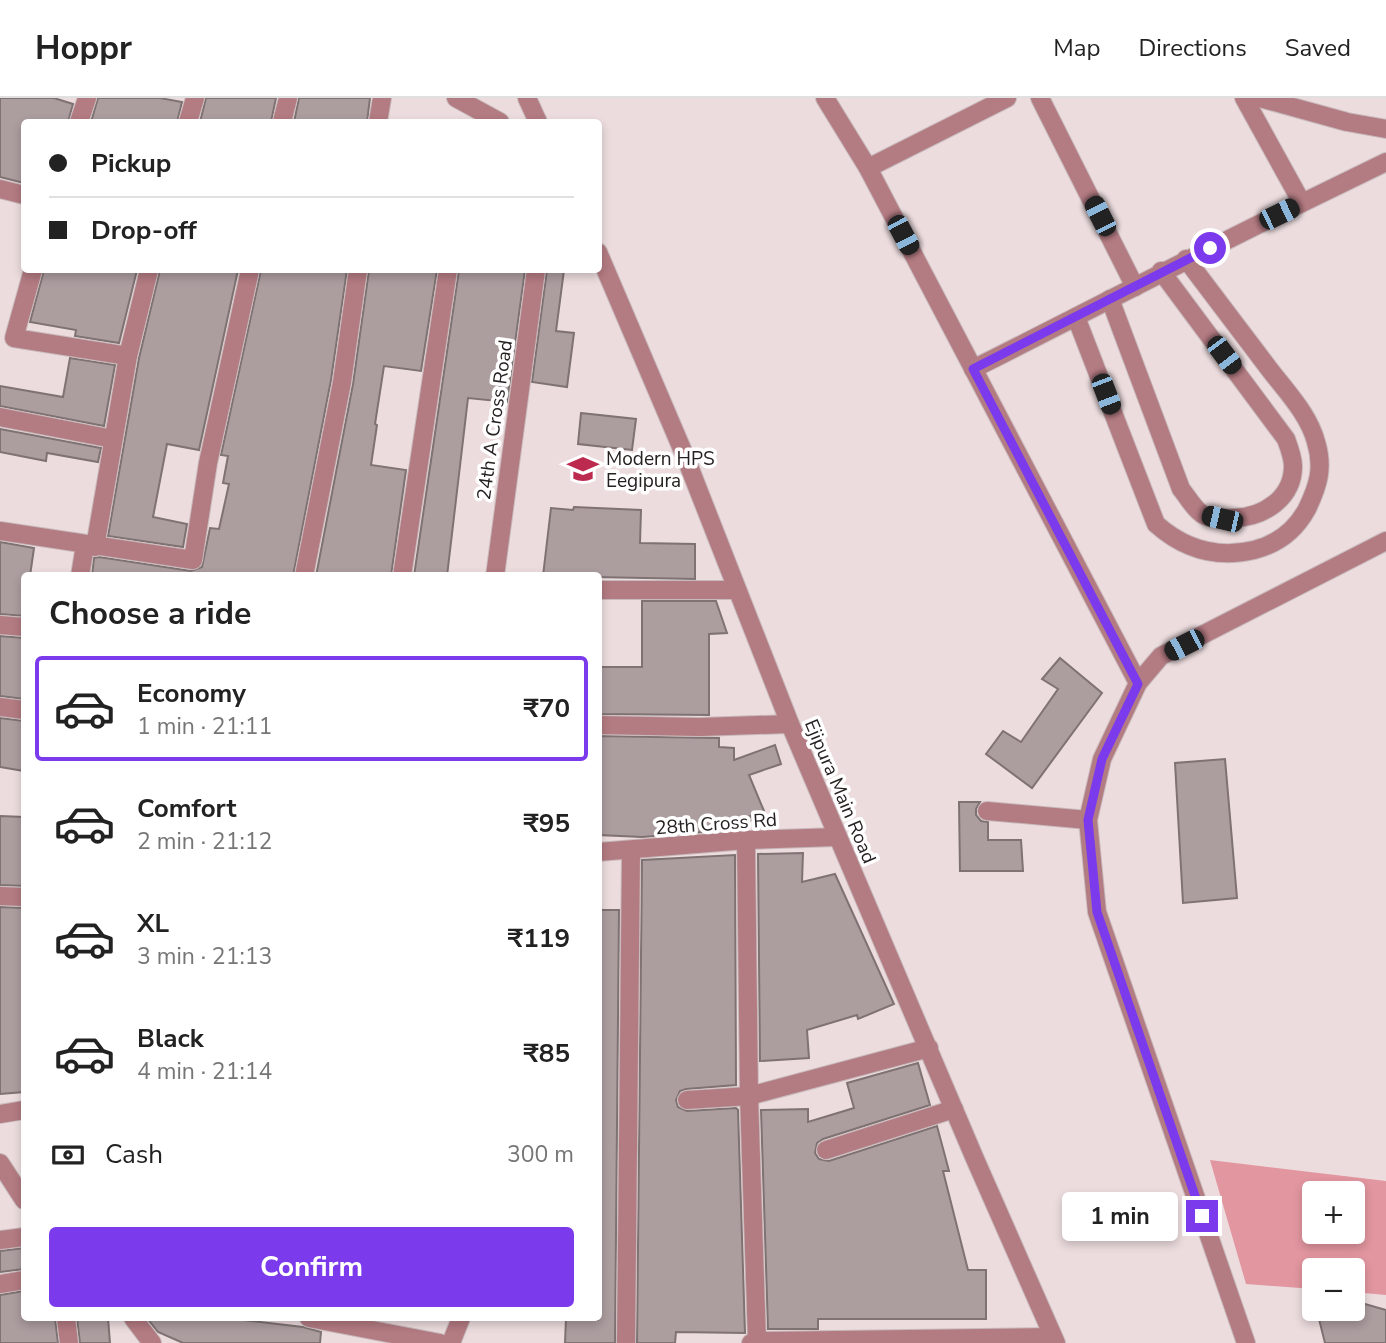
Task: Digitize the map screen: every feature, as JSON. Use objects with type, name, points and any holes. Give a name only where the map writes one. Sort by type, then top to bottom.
[{"type":"street","points":[[189,119],[195,98]]},
{"type":"street","points":[[283,119],[288,98]]},
{"type":"street","points":[[378,119],[382,98]]},
{"type":"street","points":[[456,98],[472,116]]},
{"type":"street","points":[[527,98],[537,119]]},
{"type":"street","points":[[825,98],[868,168],[1138,684]]},
{"type":"street","points":[[868,168],[1007,98]]},
{"type":"street","points":[[1040,98],[1135,287]]},
{"type":"street","points":[[1244,98],[1302,203]]},
{"type":"street","points":[[1260,98],[1347,122],[1386,129]]},
{"type":"street","points":[[80,119],[84,99]]},
{"type":"street","points":[[973,369],[1135,287],[1161,271],[1386,162]]},
{"type":"street","points":[[0,189],[21,194]]},
{"type":"street","points":[[1076,317],[1156,524],[1173,540],[1197,550],[1220,554],[1270,546],[1288,534],[1318,486],[1320,471],[1316,442],[1302,412],[1186,259]]},
{"type":"street","name":"Ejipura Main Road","points":[[602,261],[680,444],[736,590],[837,837],[1055,1340]]},
{"type":"street","points":[[1110,299],[1181,489],[1202,514],[1222,519],[1244,518],[1263,512],[1279,502],[1288,488],[1293,465],[1286,439],[1161,271]]},
{"type":"street","points":[[32,273],[7,337],[128,356]]},
{"type":"street","points":[[81,572],[90,546],[128,356],[148,273]]},
{"type":"street","points":[[0,531],[194,560],[208,463],[249,273]]},
{"type":"street","points":[[305,572],[342,382],[358,273]]},
{"type":"street","points":[[403,572],[448,273]]},
{"type":"street","name":"24th A Cross Road","points":[[496,572],[536,273]]},
{"type":"street","points":[[0,417],[113,439]]},
{"type":"street","points":[[1247,1343],[1097,912],[1088,820],[1102,759],[1138,684],[1161,656],[1386,541]]},
{"type":"street","points":[[602,590],[736,590]]},
{"type":"street","points":[[0,625],[21,627]]},
{"type":"street","points":[[0,707],[21,710]]},
{"type":"street","points":[[602,725],[700,727],[790,724]]},
{"type":"street","points":[[987,811],[1088,820]]},
{"type":"street","name":"28th Cross Rd","points":[[602,852],[746,840],[837,837]]},
{"type":"street","points":[[746,840],[754,1342],[1055,1340]]},
{"type":"street","points":[[626,1343],[631,850]]},
{"type":"street","points":[[0,896],[21,897]]},
{"type":"street","points":[[687,1100],[749,1096],[929,1048]]},
{"type":"street","points":[[826,1150],[954,1108]]},
{"type":"street","points":[[0,1114],[21,1110]]},
{"type":"street","points":[[0,1163],[21,1195]]},
{"type":"street","points":[[0,1240],[21,1237]]},
{"type":"street","points":[[0,1283],[21,1280]]},
{"type":"street","points":[[66,1321],[69,1343]]},
{"type":"street","points":[[135,1321],[152,1343]]},
{"type":"street","points":[[325,1321],[440,1343]]},
{"type":"street","points":[[451,1343],[460,1321]]},
{"type":"shaded area","points":[[1210,1160],[1386,1181],[1386,1295],[1365,1293],[1365,1258],[1302,1258],[1302,1288],[1246,1284]]},
{"type":"building","points":[[0,98],[54,98],[73,104],[69,119],[21,119],[21,182],[0,177]]},
{"type":"building","points":[[98,98],[160,98],[182,102],[178,119],[92,119]]},
{"type":"building","points":[[206,98],[276,98],[272,119],[201,119]]},
{"type":"building","points":[[299,98],[370,98],[367,119],[295,119]]},
{"type":"building","points":[[43,273],[136,273],[119,343],[75,336],[76,330],[30,322]]},
{"type":"building","points":[[159,273],[237,273],[199,450],[167,444],[153,517],[187,524],[183,547],[108,536],[139,358]]},
{"type":"building","points":[[260,273],[347,273],[331,380],[294,572],[92,572],[94,558],[99,557],[191,571],[202,567],[210,528],[219,529],[229,484],[223,483],[228,456],[221,455]]},
{"type":"building","points":[[369,273],[437,273],[421,371],[384,366],[375,424],[371,465],[406,470],[392,572],[317,572],[353,384]]},
{"type":"building","points":[[459,273],[525,273],[507,402],[468,398],[447,572],[415,572]]},
{"type":"building","points":[[547,273],[564,273],[556,331],[574,333],[567,387],[532,382]]},
{"type":"building","points":[[70,358],[115,365],[104,426],[0,406],[0,386],[63,397]]},
{"type":"building","points":[[581,413],[636,419],[632,450],[578,444]]},
{"type":"building","points":[[0,429],[101,448],[98,462],[47,453],[46,461],[0,452]]},
{"type":"building","points":[[574,507],[641,510],[640,543],[695,544],[695,579],[602,577],[602,572],[543,572],[551,508],[573,510]]},
{"type":"building","points":[[0,542],[34,548],[31,572],[21,572],[21,616],[0,614]]},
{"type":"building","points":[[642,601],[716,601],[727,633],[709,634],[709,715],[602,714],[602,667],[642,667]]},
{"type":"building","points":[[0,636],[21,638],[21,699],[0,696]]},
{"type":"building","points":[[1060,658],[1102,693],[1032,788],[986,754],[1003,731],[1021,742],[1058,689],[1042,679]]},
{"type":"building","points":[[0,718],[21,721],[21,770],[0,767]]},
{"type":"building","points":[[602,736],[719,738],[719,747],[734,748],[734,760],[775,745],[781,764],[749,775],[764,811],[750,816],[752,820],[716,831],[642,837],[602,835]]},
{"type":"building","points":[[1225,759],[1237,898],[1183,903],[1175,763]]},
{"type":"building","points":[[959,802],[980,802],[976,815],[981,821],[988,822],[988,840],[1021,840],[1023,871],[960,871]]},
{"type":"building","points":[[0,816],[21,817],[21,886],[0,885]]},
{"type":"building","points":[[803,853],[802,882],[835,874],[894,1004],[858,1019],[857,1015],[807,1030],[809,1058],[760,1061],[758,854]]},
{"type":"building","points":[[735,855],[736,1085],[686,1089],[680,1091],[676,1100],[678,1107],[687,1111],[738,1110],[745,1333],[676,1332],[675,1343],[637,1343],[642,860]]},
{"type":"building","points":[[0,907],[21,908],[21,1092],[0,1094]]},
{"type":"building","points":[[602,910],[619,910],[615,1343],[565,1343],[566,1321],[602,1321]]},
{"type":"building","points":[[918,1063],[930,1105],[823,1139],[817,1143],[815,1153],[819,1159],[829,1161],[937,1126],[949,1171],[943,1171],[968,1270],[986,1270],[986,1319],[818,1319],[818,1329],[768,1329],[761,1110],[808,1109],[808,1122],[854,1108],[847,1083]]},
{"type":"building","points":[[21,1248],[21,1269],[0,1272],[0,1251]]},
{"type":"building","points":[[21,1292],[21,1321],[55,1321],[58,1343],[0,1343],[0,1295]]},
{"type":"building","points":[[1365,1304],[1386,1310],[1386,1343],[1325,1343],[1320,1321],[1365,1321]]},
{"type":"building","points":[[77,1321],[108,1321],[110,1343],[80,1343]]},
{"type":"building","points":[[149,1321],[252,1321],[321,1332],[320,1343],[183,1343],[158,1332]]},
{"type":"place","name":"Modern HPS Eegipura","points":[[583,469]]},
{"type":"route","points":[[1202,1216],[1097,912],[1088,820],[1102,759],[1138,684],[973,369],[1210,248]]}]
